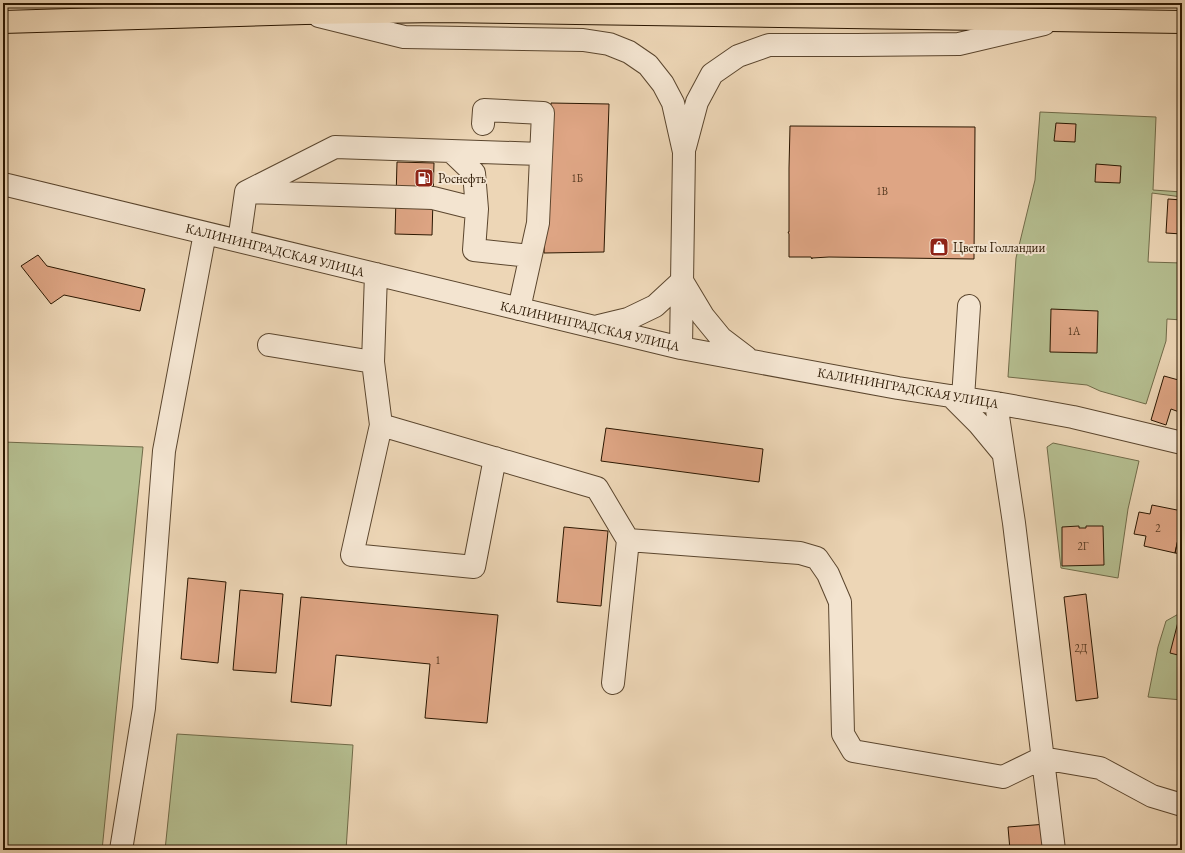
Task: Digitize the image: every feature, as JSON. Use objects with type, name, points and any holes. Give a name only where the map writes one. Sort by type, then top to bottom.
[{"type":"highway","points":[[3,22],[305,13],[440,11],[1182,22]]},
{"type":"street","points":[[305,13],[404,37],[583,40],[609,44],[629,52],[648,65],[663,84],[673,103],[684,152],[681,348]]},
{"type":"street","points":[[684,152],[697,102],[712,74],[738,56],[769,45],[959,44],[1060,20]]},
{"type":"street","points":[[479,138],[482,165],[542,141]]},
{"type":"street","points":[[246,192],[335,147],[451,151],[479,138],[542,141]]},
{"type":"street","points":[[519,308],[538,223],[542,141]]},
{"type":"street","points":[[451,151],[474,173],[477,209],[474,250],[530,256]]},
{"type":"street","name":"КАЛИНИНГРАДСКАЯ УЛИЦА","points":[[3,184],[681,348],[996,403],[1073,418],[1182,443]]},
{"type":"street","points":[[246,192],[434,198],[477,209]]},
{"type":"street","points":[[239,241],[246,192]]},
{"type":"street","points":[[121,850],[144,708],[164,451],[205,233]]},
{"type":"street","points":[[376,274],[373,362],[381,425],[352,555],[474,566],[495,458]]},
{"type":"street","points":[[596,327],[628,319],[655,306],[682,281]]},
{"type":"street","points":[[682,281],[703,316],[721,338],[750,360]]},
{"type":"street","points":[[969,306],[957,397],[1004,454]]},
{"type":"street","points":[[269,345],[373,362]]},
{"type":"street","points":[[996,403],[1014,523],[1054,850]]},
{"type":"street","points":[[381,425],[597,488],[628,540],[613,683]]},
{"type":"street","points":[[628,540],[800,553],[817,558],[828,574],[840,602],[843,734],[853,751],[1003,777],[1042,758],[1100,768],[1152,796],[1182,806]]},
{"type":"green space","points":[[1040,112],[1156,117],[1153,190],[1182,192],[1182,197],[1152,193],[1148,262],[1182,263],[1182,320],[1167,319],[1166,341],[1146,404],[1100,391],[1087,385],[1008,377],[1016,258],[1035,180]]},
{"type":"green space","points":[[3,442],[143,447],[102,850],[3,850]]},
{"type":"green space","points":[[1053,443],[1139,461],[1128,509],[1118,578],[1061,568],[1047,447]]},
{"type":"green space","points":[[1182,612],[1182,700],[1148,697],[1158,647],[1166,621]]},
{"type":"green space","points":[[177,734],[353,745],[346,850],[165,850]]},
{"type":"building","points":[[551,103],[609,104],[604,252],[544,253]]},
{"type":"building","points":[[1056,123],[1076,124],[1075,142],[1054,141]]},
{"type":"building","points":[[790,126],[975,127],[974,259],[829,257],[812,259],[811,257],[789,257]]},
{"type":"building","points":[[397,162],[434,163],[432,235],[395,234]]},
{"type":"building","points":[[1096,164],[1121,166],[1120,183],[1095,182]]},
{"type":"building","points":[[1168,199],[1182,200],[1182,234],[1166,233]]},
{"type":"building","points":[[38,255],[47,266],[145,289],[140,311],[64,295],[51,304],[21,266]]},
{"type":"building","points":[[1051,309],[1098,311],[1097,353],[1050,352]]},
{"type":"building","points":[[1164,376],[1182,381],[1182,413],[1171,409],[1166,425],[1151,420]]},
{"type":"building","points":[[606,428],[763,449],[759,482],[601,461]]},
{"type":"building","points":[[1152,505],[1182,511],[1182,521],[1175,553],[1144,546],[1146,536],[1134,534],[1139,512],[1150,514]]},
{"type":"building","points":[[1182,521],[1182,554],[1175,553]]},
{"type":"building","points":[[1079,526],[1079,528],[1086,528],[1086,526],[1103,526],[1104,565],[1062,566],[1062,527]]},
{"type":"building","points":[[564,527],[608,531],[601,606],[557,602]]},
{"type":"building","points":[[188,578],[226,582],[218,663],[181,659]]},
{"type":"building","points":[[240,590],[283,594],[276,673],[233,670]]},
{"type":"building","points":[[1086,594],[1098,698],[1076,701],[1064,597]]},
{"type":"building","points":[[301,597],[498,615],[487,723],[425,718],[430,664],[336,655],[331,706],[291,702]]},
{"type":"building","points":[[1178,622],[1182,623],[1182,656],[1170,653]]},
{"type":"building","points":[[1047,824],[1049,850],[1010,850],[1008,827]]},
{"type":"place","name":"Роснефть","points":[[424,178]]},
{"type":"place","name":"Цветы Голландии","points":[[939,247]]}]
